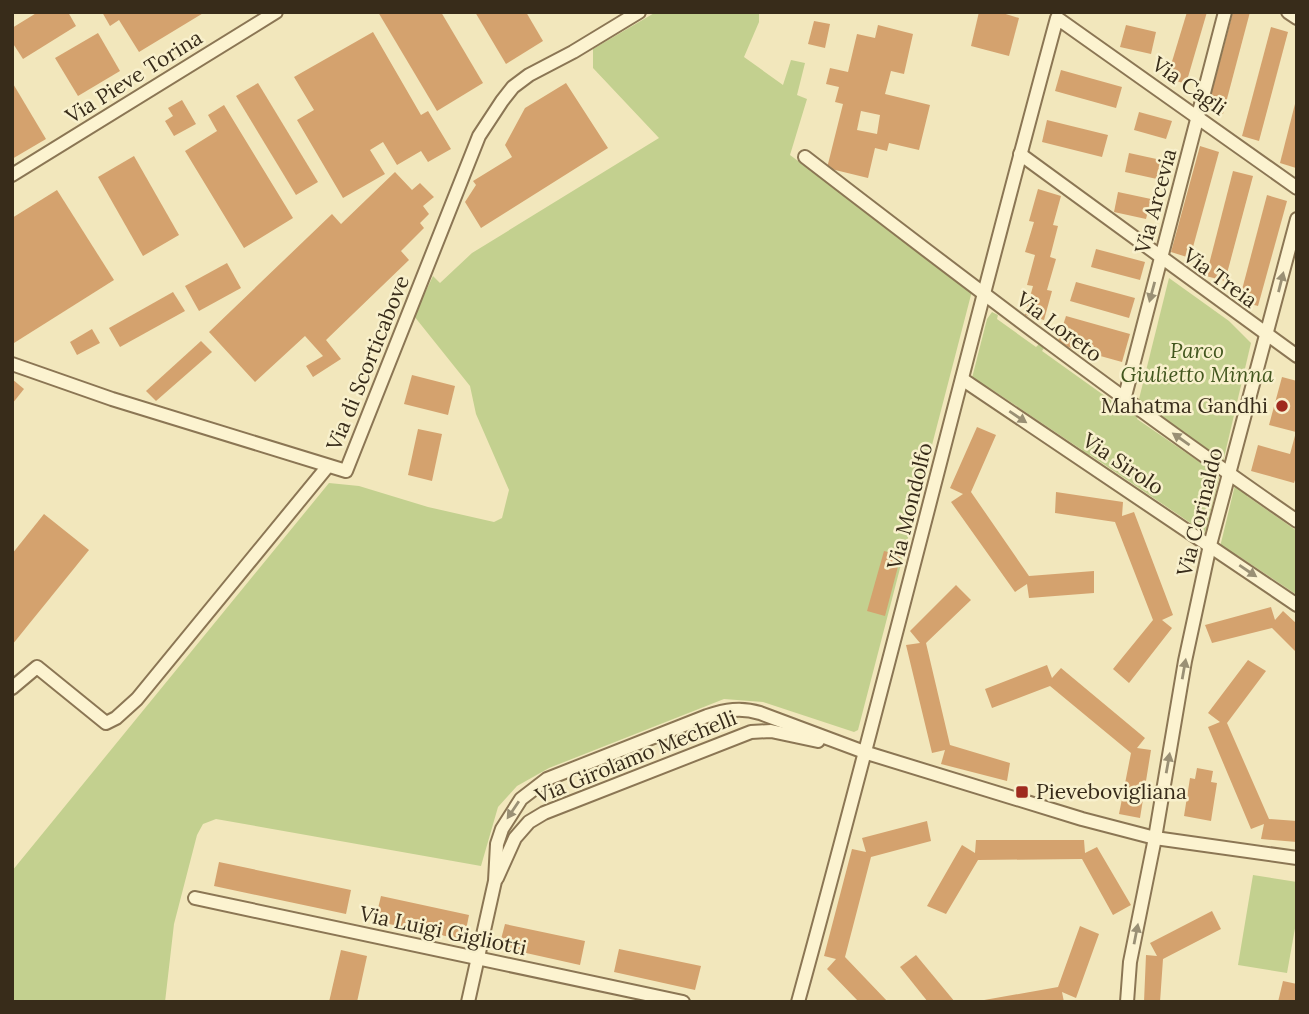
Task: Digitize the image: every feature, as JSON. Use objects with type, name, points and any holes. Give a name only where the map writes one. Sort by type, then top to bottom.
[{"type":"street","name":"Via Pieve Torina","points":[[12,174],[276,12]]},
{"type":"street","name":"Via di Scorticabove","points":[[12,364],[112,399],[345,471],[480,136],[491,116],[513,87],[529,75],[639,12]]},
{"type":"street","name":"Via Arcevia","points":[[1124,400],[1225,12]]},
{"type":"street","points":[[1288,12],[1297,18]]},
{"type":"street","name":"Via Cagli","points":[[1057,19],[1297,188]]},
{"type":"street","name":"Via Mondolfo","points":[[798,1002],[867,752],[983,295],[1057,19]]},
{"type":"street","name":"Via Treia","points":[[1020,153],[1266,336],[1297,356]]},
{"type":"street","name":"Via Loreto","points":[[805,157],[1124,400],[1297,520]]},
{"type":"street","name":"Via Corinaldo","points":[[1155,838],[1185,661],[1210,545],[1297,219]]},
{"type":"street","name":"Via Sirolo","points":[[962,379],[1297,605]]},
{"type":"street","points":[[12,688],[37,667],[106,723],[116,718],[136,699],[328,466]]},
{"type":"street","name":"Via Girolamo Mechelli","points":[[468,1002],[495,881],[496,844],[521,799],[538,784],[707,716],[730,710],[748,710],[867,752]]},
{"type":"street","name":"Via Girolamo Mechelli","points":[[495,881],[515,838],[535,818],[566,803],[740,735],[771,731],[867,752]]},
{"type":"street","points":[[867,752],[990,792],[1155,838],[1297,858]]},
{"type":"street","points":[[1127,1002],[1130,962],[1155,838]]},
{"type":"street","name":"Via Luigi Gigliotti","points":[[195,898],[683,1002]]},
{"type":"green space","points":[[656,12],[759,12],[759,22],[744,57],[783,85],[791,60],[805,63],[797,95],[807,99],[790,155],[972,291],[858,730],[854,732],[763,702],[724,699],[549,768],[517,786],[498,807],[481,866],[216,819],[203,824],[197,835],[174,924],[165,1002],[12,1002],[12,871],[329,483],[359,486],[428,507],[494,522],[502,518],[509,490],[476,414],[470,386],[414,316],[433,276],[440,283],[472,253],[659,138],[593,68],[593,49]]},
{"type":"green space","name":"Parco Giulietto Minna","points":[[1169,278],[1229,321],[1251,343],[1223,462],[1218,462],[1139,399]]},
{"type":"green space","points":[[992,312],[998,315],[997,319],[1036,347],[1039,344],[1044,348],[1042,351],[1130,414],[1133,411],[1139,415],[1137,419],[1204,465],[1207,462],[1220,474],[1203,535],[1191,528],[1192,524],[1090,455],[1087,458],[1080,454],[1082,450],[991,389],[988,393],[972,378],[987,319]]},
{"type":"green space","points":[[1235,485],[1249,492],[1247,496],[1297,531],[1297,595],[1237,555],[1234,558],[1220,547]]},
{"type":"green space","points":[[1253,875],[1297,882],[1297,917],[1287,973],[1238,965]]},
{"type":"building","points":[[38,12],[68,12],[76,26],[23,59],[12,42],[12,28]]},
{"type":"building","points":[[102,12],[205,12],[139,52],[119,20],[110,26]]},
{"type":"building","points":[[378,12],[441,12],[483,83],[437,111]]},
{"type":"building","points":[[475,12],[526,12],[543,41],[506,64]]},
{"type":"building","points":[[979,12],[999,12],[1019,18],[1009,56],[971,46]]},
{"type":"building","points":[[1187,12],[1207,12],[1186,84],[1167,78]]},
{"type":"building","points":[[1233,12],[1250,12],[1223,114],[1207,110]]},
{"type":"building","points":[[814,21],[830,24],[825,48],[808,44]]},
{"type":"building","points":[[878,25],[913,34],[904,74],[891,71],[885,94],[930,105],[919,150],[889,143],[887,151],[875,148],[868,178],[827,168],[843,104],[835,102],[839,87],[826,84],[830,68],[848,72],[857,34],[875,38]],"holes":[[[861,111],[880,115],[877,134],[857,130]]]},
{"type":"building","points":[[1126,25],[1156,32],[1151,54],[1120,47]]},
{"type":"building","points":[[1271,27],[1288,32],[1259,141],[1242,136]]},
{"type":"building","points":[[373,32],[421,115],[428,111],[451,149],[428,162],[421,151],[397,165],[383,142],[370,150],[385,174],[343,198],[297,120],[314,110],[294,77]]},
{"type":"building","points":[[98,33],[120,71],[78,96],[55,58]]},
{"type":"building","points":[[1061,70],[1122,87],[1116,108],[1055,91]]},
{"type":"building","points":[[12,82],[46,139],[12,159]]},
{"type":"building","points":[[258,83],[318,182],[296,195],[236,96]]},
{"type":"building","points":[[566,83],[608,148],[481,228],[465,202],[476,185],[473,181],[512,157],[505,145],[525,108]]},
{"type":"building","points":[[182,100],[196,124],[174,136],[165,121],[173,116],[168,108]]},
{"type":"building","points":[[1297,100],[1296,168],[1280,163]]},
{"type":"building","points":[[224,105],[293,218],[244,248],[185,151],[217,131],[208,115]]},
{"type":"building","points":[[1139,112],[1172,121],[1166,139],[1134,130]]},
{"type":"building","points":[[1047,120],[1108,135],[1102,157],[1042,142]]},
{"type":"building","points":[[1200,146],[1219,152],[1190,258],[1171,252]]},
{"type":"building","points":[[1129,153],[1161,160],[1157,179],[1125,172]]},
{"type":"building","points":[[134,156],[179,235],[143,256],[98,177]]},
{"type":"building","points":[[1233,171],[1253,176],[1225,281],[1206,276]]},
{"type":"building","points":[[395,172],[412,190],[420,183],[434,197],[423,206],[429,214],[420,223],[424,228],[401,251],[409,260],[326,340],[341,359],[313,377],[306,366],[323,356],[305,336],[255,382],[209,332],[332,214],[341,224]]},
{"type":"building","points":[[1038,189],[1061,196],[1053,225],[1058,226],[1050,257],[1056,259],[1047,290],[1052,291],[1044,320],[1025,315],[1033,286],[1027,285],[1035,255],[1025,252],[1034,222],[1029,221]]},
{"type":"building","points":[[57,190],[114,280],[14,343],[12,218]]},
{"type":"building","points":[[1118,192],[1151,199],[1146,219],[1114,212]]},
{"type":"building","points":[[1267,195],[1287,201],[1258,306],[1239,301]]},
{"type":"building","points":[[1096,249],[1145,262],[1140,280],[1091,267]]},
{"type":"building","points":[[227,263],[241,288],[199,311],[185,286]]},
{"type":"building","points":[[1076,282],[1135,298],[1129,318],[1070,301]]},
{"type":"building","points":[[173,292],[185,311],[120,347],[109,328]]},
{"type":"building","points":[[1066,316],[1130,334],[1122,362],[1057,344]]},
{"type":"building","points":[[92,329],[100,343],[77,355],[70,342]]},
{"type":"building","points":[[201,341],[212,352],[156,401],[146,391]]},
{"type":"building","points":[[412,375],[455,386],[448,415],[404,404]]},
{"type":"building","points":[[1282,377],[1297,381],[1297,474],[1294,483],[1251,471],[1258,445],[1290,454],[1296,432],[1269,425]]},
{"type":"building","points":[[12,379],[24,389],[12,404]]},
{"type":"building","points":[[977,427],[996,435],[971,492],[1029,576],[1094,571],[1094,593],[1029,598],[1027,584],[1015,592],[951,502],[963,494],[950,488]]},
{"type":"building","points":[[418,429],[442,434],[432,481],[408,475]]},
{"type":"building","points":[[1056,492],[1123,502],[1122,516],[1134,512],[1173,615],[1162,620],[1172,628],[1129,683],[1113,669],[1153,620],[1115,522],[1055,513]]},
{"type":"building","points":[[44,514],[89,550],[12,645],[12,554]]},
{"type":"building","points":[[884,551],[901,555],[885,616],[867,611]]},
{"type":"building","points":[[956,585],[971,600],[926,643],[950,745],[1010,763],[1007,781],[941,764],[945,750],[932,753],[906,645],[920,643],[910,631]]},
{"type":"building","points":[[1271,607],[1275,620],[1283,611],[1297,624],[1297,653],[1272,628],[1212,643],[1205,625]]},
{"type":"building","points":[[1248,660],[1266,671],[1227,723],[1269,819],[1297,821],[1297,842],[1261,839],[1264,824],[1251,829],[1208,727],[1220,722],[1208,713]]},
{"type":"building","points":[[1047,665],[1052,678],[1061,668],[1145,738],[1137,748],[1151,750],[1140,818],[1119,814],[1131,753],[1050,686],[992,708],[985,689]]},
{"type":"building","points":[[1197,768],[1213,771],[1211,782],[1217,783],[1211,821],[1184,816],[1190,778],[1195,779]]},
{"type":"building","points":[[927,821],[931,841],[871,857],[845,957],[888,1002],[859,1002],[827,969],[836,959],[824,956],[852,849],[866,852],[862,838]]},
{"type":"building","points":[[976,840],[1084,840],[1085,853],[1097,847],[1131,905],[1113,915],[1082,859],[978,860],[946,914],[927,906],[962,845],[975,853]]},
{"type":"building","points":[[219,862],[351,890],[346,914],[214,886]]},
{"type":"building","points":[[381,896],[469,915],[464,940],[375,921]]},
{"type":"building","points":[[1212,911],[1221,929],[1163,959],[1160,1002],[1144,1002],[1146,955],[1157,956],[1150,943]]},
{"type":"building","points":[[505,924],[585,941],[580,965],[499,947]]},
{"type":"building","points":[[1080,926],[1099,934],[1076,998],[1062,992],[1064,1002],[973,1002],[1058,987]]},
{"type":"building","points":[[619,949],[701,966],[695,990],[614,972]]},
{"type":"building","points":[[341,950],[367,956],[357,1002],[329,1002]]},
{"type":"building","points":[[916,955],[955,1002],[928,1002],[900,967]]},
{"type":"building","points":[[1283,981],[1297,984],[1297,1002],[1278,1002]]},
{"type":"place","name":"Mahatma Gandhi","points":[[1282,406]]},
{"type":"place","name":"Pievebovigliana","points":[[1022,792]]}]
